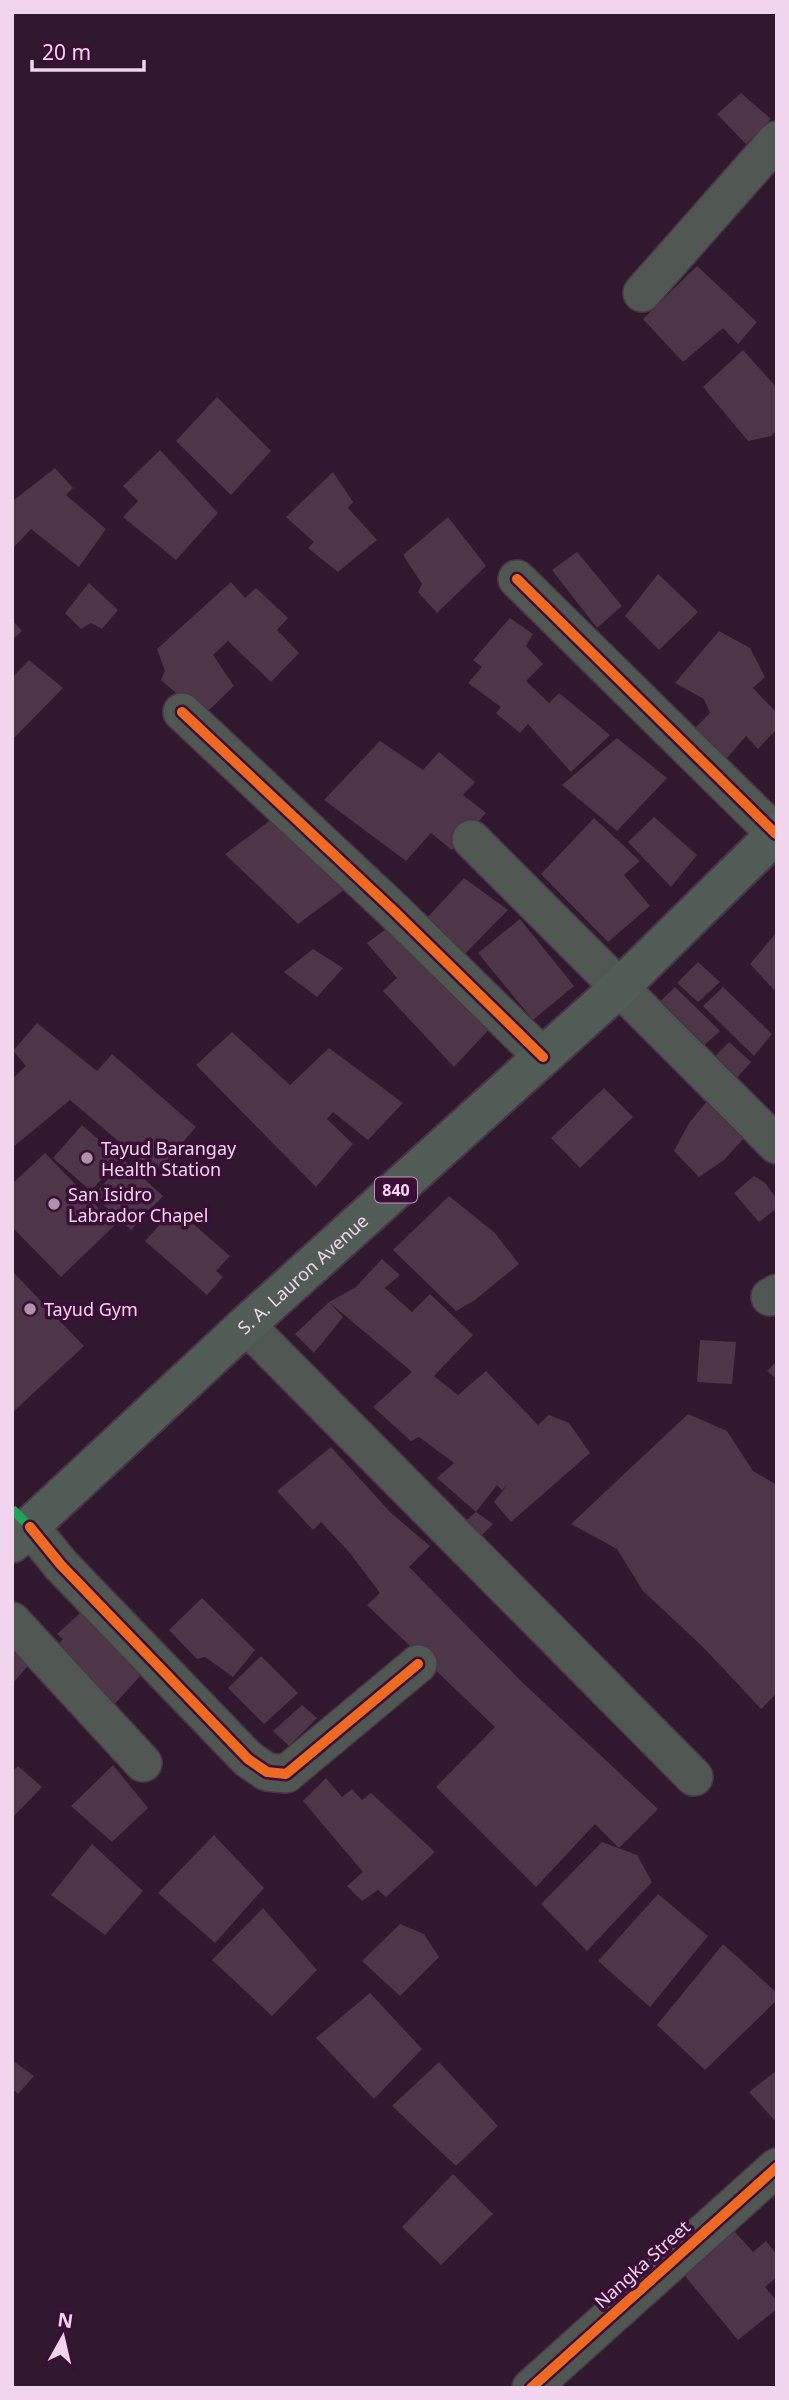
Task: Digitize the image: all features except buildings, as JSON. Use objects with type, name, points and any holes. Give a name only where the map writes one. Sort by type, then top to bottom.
[{"type":"highway","name":"S. A. Lauron Avenue","points":[[21,1535],[246,1325],[620,987],[776,834]]},
{"type":"street","points":[[642,293],[777,140]]},
{"type":"street","points":[[517,579],[776,834]]},
{"type":"street","points":[[182,712],[393,910],[543,1057]]},
{"type":"street","points":[[471,839],[777,1145]]},
{"type":"street","points":[[246,1325],[694,1777]]},
{"type":"street","points":[[21,1535],[61,1565],[248,1759],[267,1772],[286,1774],[418,1664]]},
{"type":"street","points":[[12,1621],[143,1763]]},
{"type":"street","name":"Nangka Street","points":[[531,2388],[777,2167]]},
{"type":"marked path","points":[[12,1509],[30,1527]]},
{"type":"cycle path","points":[[517,579],[776,834]]},
{"type":"cycle path","points":[[182,712],[393,910],[543,1057]]},
{"type":"cycle path","points":[[30,1527],[61,1565],[248,1759],[267,1772],[286,1774],[418,1664]]},
{"type":"cycle path","points":[[531,2388],[777,2167]]},
{"type":"place","name":"Tayud Barangay Health Station","points":[[87,1158]]},
{"type":"place","name":"San Isidro Labrador Chapel","points":[[54,1204]]},
{"type":"place","name":"Tayud Gym","points":[[30,1309]]}]
